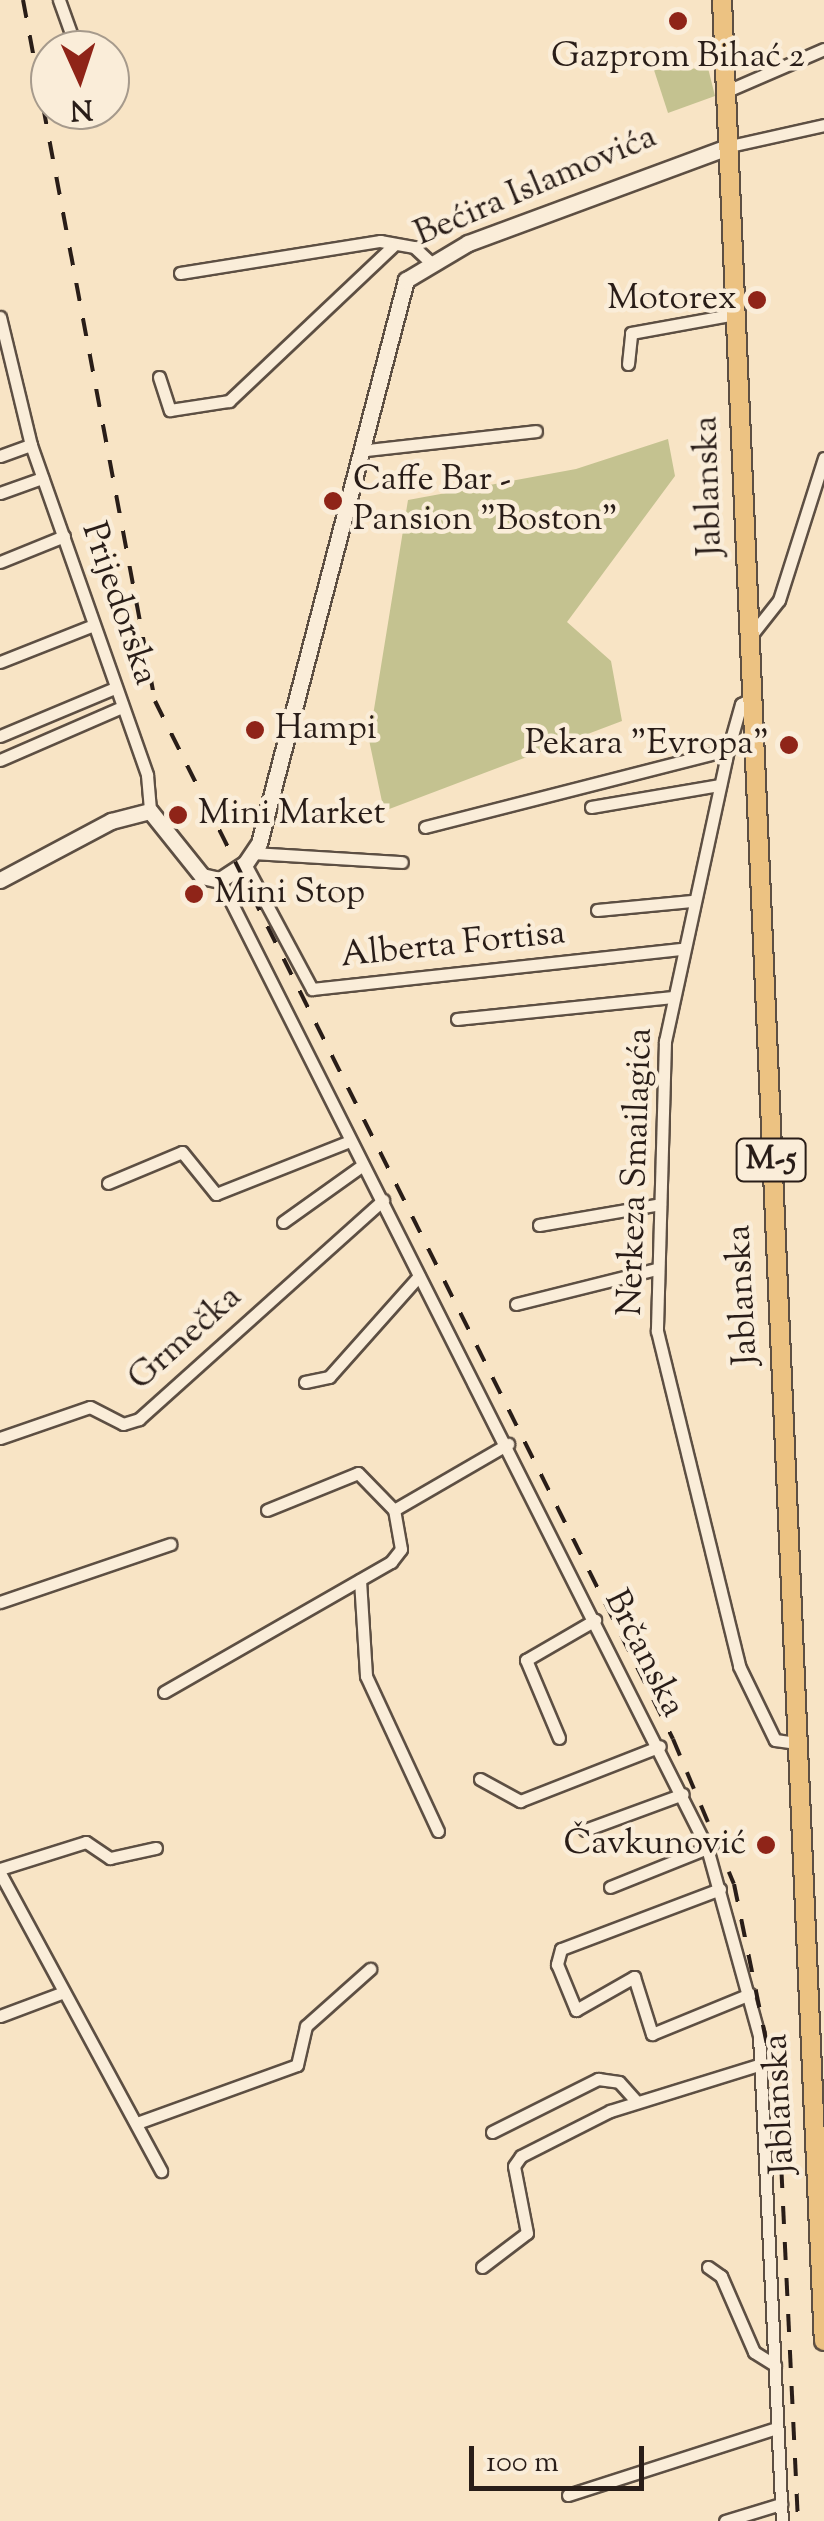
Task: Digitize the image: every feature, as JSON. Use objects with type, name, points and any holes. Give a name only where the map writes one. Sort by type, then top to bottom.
[{"type":"main road","name":"M-5","points":[[722,0],[727,91]]},
{"type":"main road","name":"Jablanska","points":[[727,91],[824,2337]]},
{"type":"street","points":[[59,0],[70,30]]},
{"type":"street","points":[[727,91],[824,49]]},
{"type":"street","points":[[730,146],[824,125]]},
{"type":"street","name":"Bećira Islamovića","points":[[249,859],[367,450],[406,280],[430,261],[643,172],[730,146]]},
{"type":"street","points":[[180,273],[394,245],[430,261]]},
{"type":"street","points":[[158,377],[170,410],[229,401],[394,245]]},
{"type":"street","points":[[628,364],[632,333],[736,314]]},
{"type":"street","name":"Prijedorska","points":[[0,317],[31,445],[147,775],[150,812]]},
{"type":"street","points":[[367,450],[536,431]]},
{"type":"street","points":[[0,456],[31,445]]},
{"type":"street","points":[[748,638],[779,600],[824,458]]},
{"type":"street","points":[[0,494],[42,478]]},
{"type":"street","points":[[0,562],[64,536]]},
{"type":"street","points":[[0,662],[94,626]]},
{"type":"street","points":[[0,736],[115,688]]},
{"type":"street","name":"Nerkeza Smailagića","points":[[751,699],[741,704],[728,750],[673,997],[656,1269],[657,1331],[739,1666],[775,1740],[796,1743]]},
{"type":"street","points":[[0,760],[122,708]]},
{"type":"street","points":[[425,827],[728,750]]},
{"type":"street","points":[[591,807],[720,785]]},
{"type":"street","points":[[0,880],[111,821],[150,812],[202,876],[220,880],[249,859],[402,862]]},
{"type":"street","name":"Alberta Fortisa","points":[[249,859],[312,989],[683,949]]},
{"type":"street","name":"Brčanska","points":[[220,880],[660,1746],[707,1848],[750,1994],[762,2064],[782,2521]]},
{"type":"street","points":[[597,910],[692,901]]},
{"type":"street","points":[[457,1019],[673,997]]},
{"type":"street","points":[[108,1182],[182,1152],[216,1194],[350,1141]]},
{"type":"street","points":[[283,1222],[363,1165]]},
{"type":"street","name":"Grmečka","points":[[0,1438],[90,1408],[123,1424],[139,1419],[383,1200]]},
{"type":"street","points":[[539,1226],[660,1204]]},
{"type":"street","points":[[516,1304],[656,1269]]},
{"type":"street","points":[[304,1382],[329,1378],[420,1276]]},
{"type":"street","points":[[394,1510],[508,1444]]},
{"type":"street","points":[[164,1692],[398,1556],[394,1510],[358,1473],[267,1510]]},
{"type":"street","points":[[0,1602],[170,1544]]},
{"type":"street","points":[[360,1580],[366,1676],[438,1831]]},
{"type":"street","points":[[559,1738],[526,1660],[595,1620]]},
{"type":"street","points":[[480,1779],[520,1801],[660,1746]]},
{"type":"street","points":[[584,1830],[683,1794]]},
{"type":"street","points":[[156,1848],[110,1858],[82,1842],[0,1871],[161,2171]]},
{"type":"street","points":[[610,1886],[707,1848]]},
{"type":"street","points":[[720,1889],[561,1950],[557,1964],[576,2010],[634,1977],[652,2034],[750,1994]]},
{"type":"street","points":[[137,2123],[296,2064],[306,2026],[370,1969]]},
{"type":"street","points":[[0,2016],[64,1992]]},
{"type":"street","points":[[482,2267],[527,2233],[516,2160],[636,2102],[762,2064]]},
{"type":"street","points":[[492,2132],[598,2080],[619,2082],[636,2102]]},
{"type":"street","points":[[708,2267],[721,2276],[754,2352],[775,2364]]},
{"type":"street","points":[[568,2495],[778,2428]]},
{"type":"street","points":[[725,2521],[782,2504]]},
{"type":"shaded area","points":[[708,68],[715,96],[668,113],[654,70]]},
{"type":"shaded area","points":[[668,439],[675,476],[567,622],[611,661],[622,721],[384,811],[369,740],[408,500],[576,469]]},
{"type":"railway","points":[[23,0],[155,701],[673,1739],[734,1884],[778,2098],[798,2521]]},
{"type":"place","name":"Gazprom Bihać 2","points":[[678,21]]},
{"type":"place","name":"Motorex","points":[[757,300]]},
{"type":"place","name":"Caffe Bar - Pansion \"Boston\"","points":[[333,501]]},
{"type":"place","name":"Hampi","points":[[255,730]]},
{"type":"place","name":"Pekara \"Evropa\"","points":[[789,745]]},
{"type":"place","name":"Mini Market","points":[[178,815]]},
{"type":"place","name":"Mini Stop","points":[[194,894]]},
{"type":"place","name":"Čavkunović","points":[[766,1845]]}]
